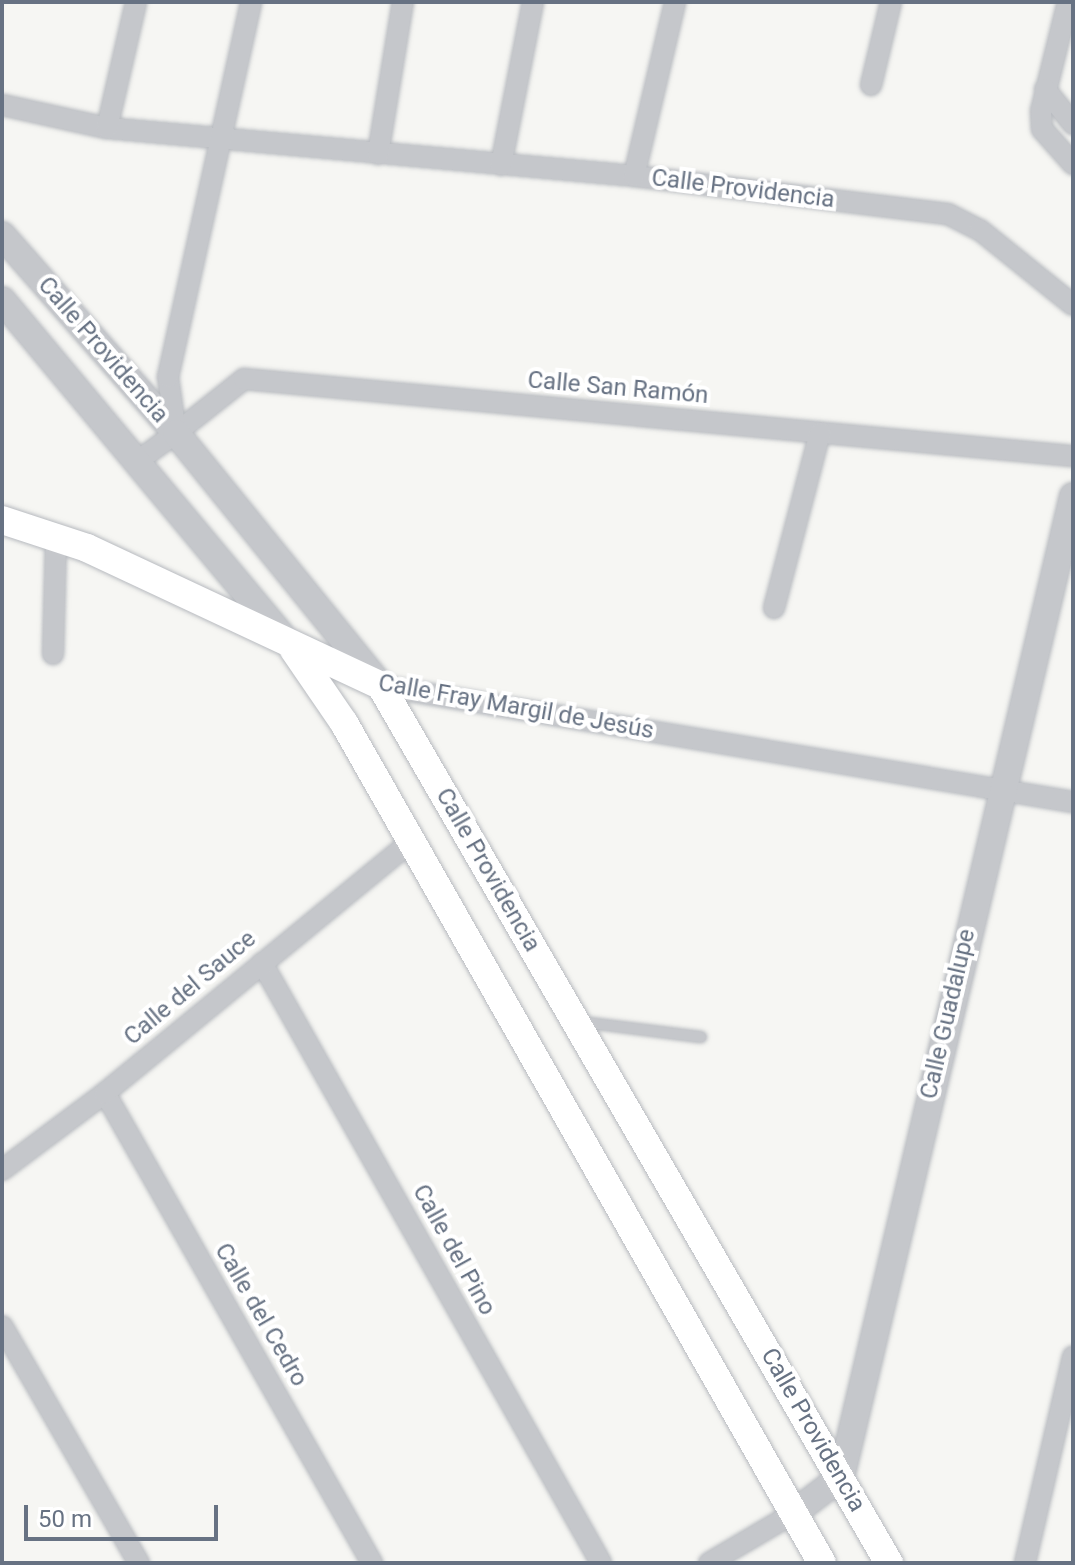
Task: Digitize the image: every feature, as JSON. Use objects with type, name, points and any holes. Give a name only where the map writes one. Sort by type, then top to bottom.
[{"type":"main road","name":"Calle Fray Margil de Jesús","points":[[6,526],[56,537],[293,649],[381,686]]},
{"type":"main road","name":"Calle Providencia","points":[[293,649],[344,723],[409,843],[822,1563]]},
{"type":"main road","name":"Calle Providencia","points":[[381,686],[889,1563]]},
{"type":"street","points":[[107,128],[136,2]]},
{"type":"street","points":[[176,433],[168,377],[251,2]]},
{"type":"street","points":[[378,154],[403,2]]},
{"type":"street","points":[[501,165],[533,2]]},
{"type":"street","points":[[634,176],[675,2]]},
{"type":"street","points":[[871,85],[891,2]]},
{"type":"street","points":[[1068,2],[1045,89],[1042,129],[1073,164]]},
{"type":"street","points":[[1045,89],[1073,124]]},
{"type":"street","name":"Calle Providencia","points":[[2,105],[107,128],[634,176],[948,214],[980,230],[1073,305]]},
{"type":"street","name":"Calle Providencia","points":[[2,235],[176,433],[381,686]]},
{"type":"street","name":"Calle Providencia","points":[[2,300],[139,460],[293,649]]},
{"type":"street","name":"Calle San Ramón","points":[[139,460],[244,379],[1073,456]]},
{"type":"street","points":[[774,608],[820,433]]},
{"type":"street","name":"Calle Guadalupe","points":[[841,1477],[1000,789],[1073,496]]},
{"type":"street","points":[[53,654],[56,537]]},
{"type":"street","name":"Calle Fray Margil de Jesús","points":[[381,686],[1073,802]]},
{"type":"street","name":"Calle del Sauce","points":[[2,1170],[105,1093],[409,843]]},
{"type":"street","name":"Calle del Pino","points":[[262,963],[601,1563]]},
{"type":"street","name":"Calle del Cedro","points":[[105,1093],[372,1563]]},
{"type":"street","points":[[2,1326],[139,1563]]},
{"type":"street","points":[[1025,1563],[1073,1356]]},
{"type":"street","points":[[709,1563],[794,1513],[841,1477]]},
{"type":"lane","points":[[576,1021],[701,1037]]}]
